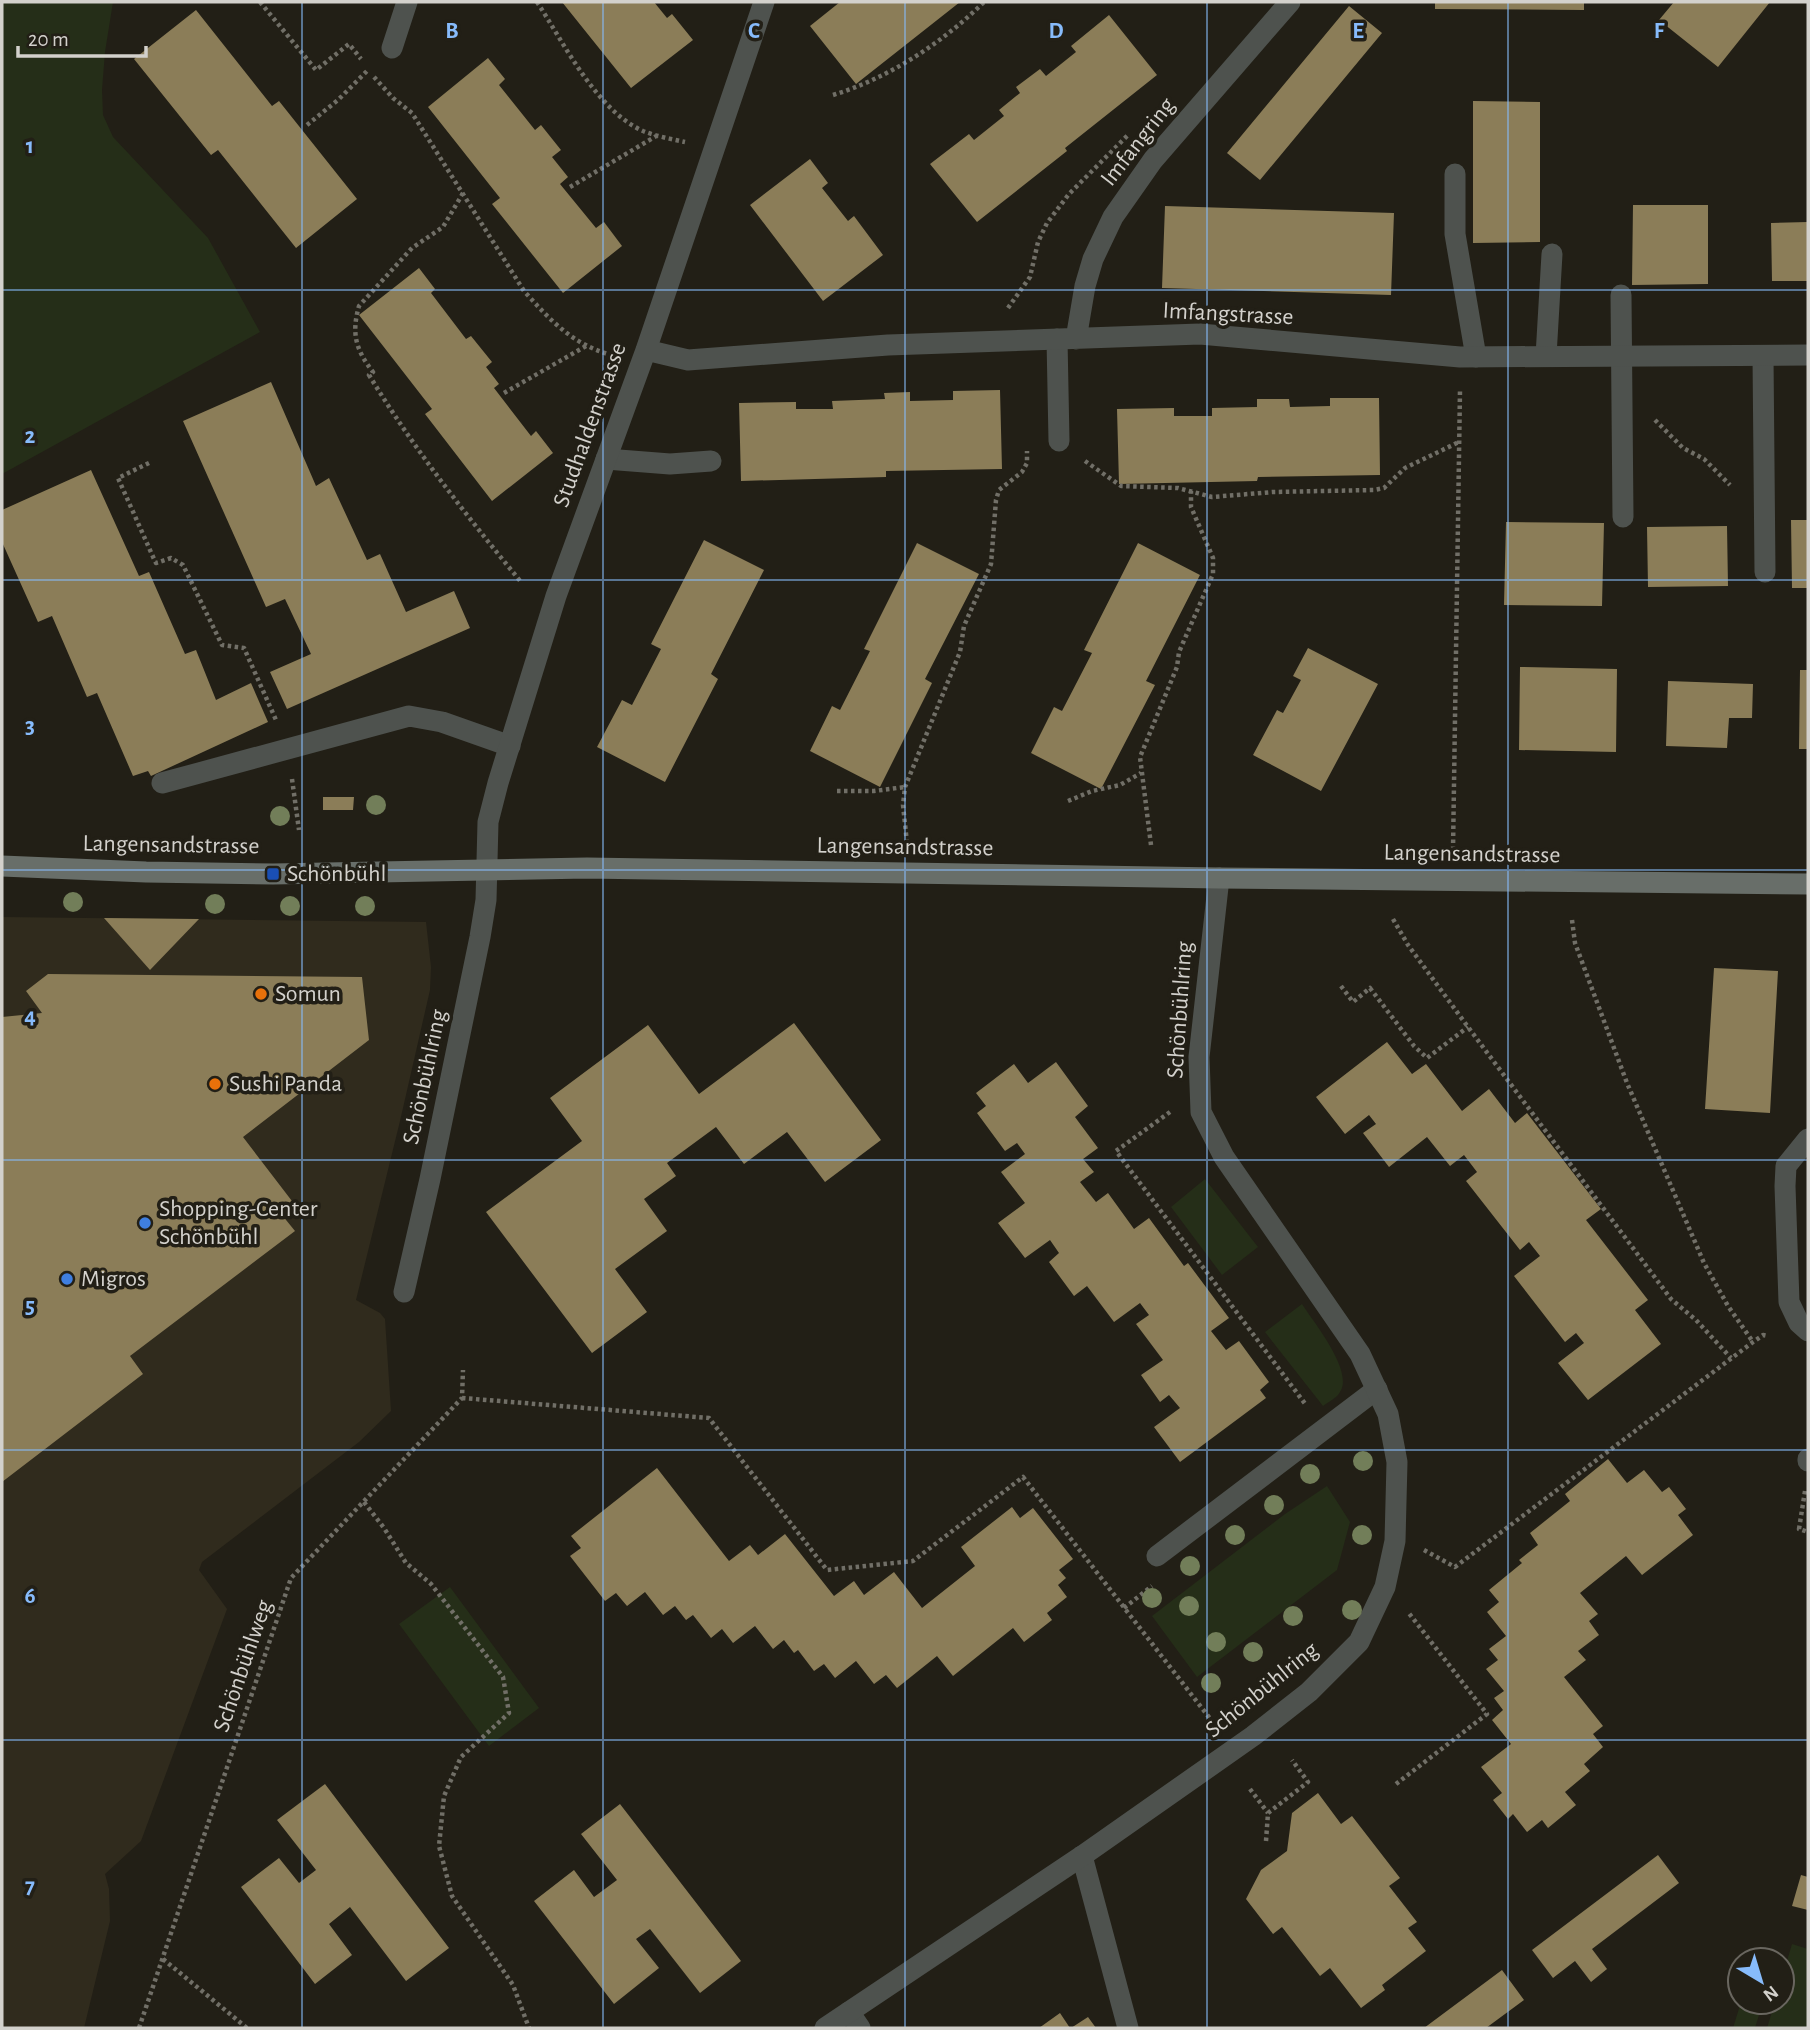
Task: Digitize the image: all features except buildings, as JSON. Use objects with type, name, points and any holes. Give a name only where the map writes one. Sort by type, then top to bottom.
[{"type":"street","points":[[392,48],[407,2]]},
{"type":"street","name":"Studhaldenstrasse","points":[[487,871],[488,822],[556,596],[646,350],[764,2]]},
{"type":"street","name":"Imfangring","points":[[1059,441],[1067,339],[1093,259],[1113,217],[1153,160],[1290,2]]},
{"type":"street","points":[[1455,174],[1455,234],[1468,357]]},
{"type":"street","points":[[1546,356],[1552,254]]},
{"type":"street","points":[[1621,295],[1623,517]]},
{"type":"street","name":"Imfangstrasse","points":[[646,350],[688,360],[888,345],[1200,334],[1468,357],[1808,355]]},
{"type":"street","points":[[1763,356],[1765,572]]},
{"type":"street","points":[[606,459],[670,464],[711,461]]},
{"type":"street","points":[[162,783],[409,716],[442,722],[510,747]]},
{"type":"street","name":"Langensandstrasse","points":[[2,866],[273,874],[587,868],[1808,884]]},
{"type":"street","name":"Schönbühlring","points":[[404,1292],[480,937],[487,871]]},
{"type":"street","name":"Schönbühlring","points":[[825,2028],[855,2020],[1254,1736],[1309,1692],[1359,1642],[1385,1587],[1395,1541],[1397,1462],[1388,1414],[1360,1354],[1223,1157],[1201,1112],[1199,1057],[1219,878]]},
{"type":"street","points":[[1808,1139],[1786,1166],[1785,1186],[1789,1302],[1799,1323],[1808,1331]]},
{"type":"street","points":[[1157,1556],[1377,1389]]},
{"type":"street","points":[[1082,1856],[1128,2028]]},
{"type":"path","points":[[260,2],[316,70],[349,44],[360,58]]},
{"type":"path","points":[[537,2],[593,88],[629,123],[644,132],[674,139]]},
{"type":"path","points":[[833,95],[856,88],[928,49],[984,2]]},
{"type":"path","points":[[307,125],[338,100],[368,70]]},
{"type":"path","points":[[393,98],[412,113],[524,291],[542,312],[569,335],[600,352]]},
{"type":"path","points":[[994,342],[1000,319],[1030,277],[1038,242],[1046,223],[1069,194],[1112,148],[1131,132]]},
{"type":"path","points":[[570,187],[659,135]]},
{"type":"path","points":[[464,193],[443,227],[412,248],[359,306],[356,317],[357,346],[373,372],[369,375],[402,429],[521,582]]},
{"type":"path","points":[[503,393],[587,346]]},
{"type":"path","points":[[1453,880],[1459,442],[1468,357]]},
{"type":"path","points":[[1622,412],[1639,412],[1652,416],[1683,448],[1704,459],[1728,481],[1733,492]]},
{"type":"path","points":[[909,873],[903,805],[905,787],[961,652],[964,626],[991,564],[999,490],[1022,472],[1027,463],[1027,444],[1059,441],[1121,486],[1178,488],[1212,497],[1384,488],[1405,468],[1459,442]]},
{"type":"path","points":[[149,463],[118,478],[154,559],[156,563],[170,558],[183,565],[222,645],[244,649],[273,713]]},
{"type":"path","points":[[1148,877],[1152,836],[1139,757],[1177,667],[1179,652],[1213,574],[1213,558],[1191,507],[1191,491]]},
{"type":"path","points":[[1068,801],[1092,791],[1121,785],[1141,773]]},
{"type":"path","points":[[837,791],[905,787]]},
{"type":"path","points":[[294,793],[299,830]]},
{"type":"path","points":[[1393,919],[1408,946],[1671,1299],[1696,1320],[1731,1358]]},
{"type":"path","points":[[1572,920],[1575,943],[1627,1083],[1704,1264],[1728,1307],[1753,1342]]},
{"type":"path","points":[[1341,986],[1353,1002],[1370,988],[1414,1046],[1427,1058],[1468,1027]]},
{"type":"path","points":[[1175,1109],[1116,1151],[1324,1428]]},
{"type":"path","points":[[1424,1550],[1455,1567],[1753,1342],[1763,1335],[1774,1336]]},
{"type":"path","points":[[463,1370],[462,1398],[709,1418],[827,1570],[912,1561],[1023,1477],[1216,1727]]},
{"type":"path","name":"Schönbühlweg","points":[[139,2028],[291,1578],[462,1398]]},
{"type":"path","points":[[1808,1460],[1799,1529],[1808,1532]]},
{"type":"path","points":[[364,1502],[406,1563],[431,1584],[503,1677],[509,1713],[461,1757],[444,1796],[439,1846],[452,1896],[513,1985],[529,2028]]},
{"type":"path","points":[[1396,1784],[1487,1714],[1407,1611]]},
{"type":"path","points":[[1268,1813],[1308,1782],[1292,1760]]},
{"type":"path","points":[[1250,1789],[1268,1813],[1266,1841]]},
{"type":"path","points":[[163,1959],[247,2028]]},
{"type":"shaded area","points":[[2,917],[426,922],[431,967],[430,990],[356,1300],[380,1313],[385,1319],[391,1411],[359,1442],[202,1562],[199,1570],[227,1609],[141,1841],[105,1874],[109,1889],[110,1921],[84,2028],[2,2028]]},
{"type":"green space","points":[[2,2],[113,2],[105,52],[103,115],[113,137],[208,238],[260,332],[2,474]]},
{"type":"green space","points":[[1205,1179],[1258,1247],[1222,1275],[1171,1207]]},
{"type":"green space","points":[[1302,1304],[1331,1347],[1342,1372],[1340,1392],[1323,1406],[1265,1332]]},
{"type":"green space","points":[[1327,1486],[1350,1522],[1337,1570],[1197,1677],[1152,1616],[1285,1514]]},
{"type":"green space","points":[[450,1587],[539,1708],[489,1746],[399,1624]]},
{"type":"green space","points":[[1792,1944],[1808,1949],[1808,2028],[1767,2028],[1771,2016],[1796,2016],[1796,1946]]},
{"type":"green space","points":[[1737,2016],[1759,2016],[1755,2028],[1733,2028]]},
{"type":"place","name":"Schönbühl","points":[[273,874]]},
{"type":"place","name":"Somun","points":[[261,994]]},
{"type":"place","name":"Sushi Panda","points":[[215,1084]]},
{"type":"place","name":"Shopping-Center Schönbühl","points":[[145,1223]]},
{"type":"place","name":"Migros","points":[[67,1279]]}]
